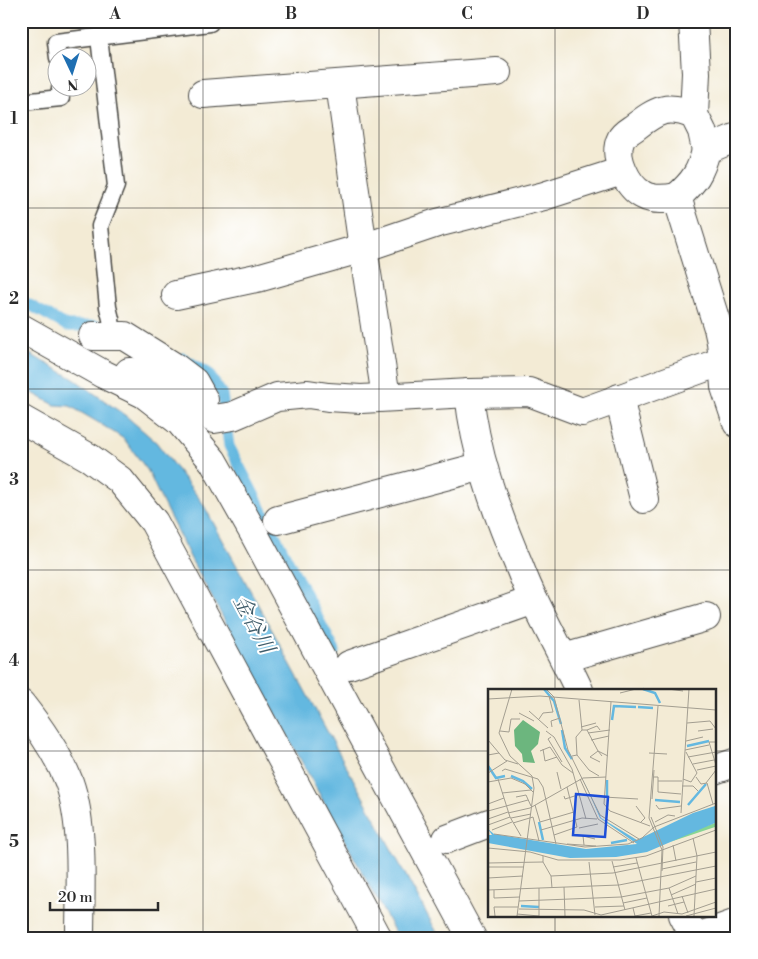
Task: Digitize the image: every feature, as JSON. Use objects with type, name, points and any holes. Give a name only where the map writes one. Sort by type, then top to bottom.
[{"type":"street","points":[[693,21],[696,73],[694,115],[702,132],[706,150],[703,164],[688,188],[677,197],[655,199],[644,196],[632,185],[622,171],[618,152],[621,138],[649,116],[668,109],[681,110],[694,115]]},
{"type":"street","points":[[203,94],[497,72]]},
{"type":"street","points":[[340,84],[386,397]]},
{"type":"street","points":[[706,150],[737,137]]},
{"type":"street","points":[[176,295],[261,278],[363,248],[437,222],[544,196],[622,171]]},
{"type":"street","points":[[677,197],[721,342],[730,359],[725,387],[737,423]]},
{"type":"street","points":[[21,328],[103,374],[144,394],[180,422],[213,461],[472,938]]},
{"type":"street","points":[[105,330],[125,336],[173,366],[194,382],[223,417]]},
{"type":"street","points":[[103,374],[133,372],[193,400],[205,412],[223,417],[278,397],[308,394],[362,399],[468,392],[529,392],[582,412],[730,359]]},
{"type":"street","points":[[468,392],[483,466],[502,527],[534,600],[578,689]]},
{"type":"street","points":[[618,398],[644,499]]},
{"type":"street","points":[[21,419],[90,458],[120,480],[154,522],[378,938]]},
{"type":"street","points":[[278,520],[483,466]]},
{"type":"street","points":[[349,665],[534,600]]},
{"type":"street","points":[[564,658],[706,617]]},
{"type":"street","points":[[21,704],[50,744],[69,783],[79,829],[80,938]]},
{"type":"street","points":[[716,769],[737,762]]},
{"type":"street","points":[[446,839],[488,823]]},
{"type":"street","points":[[683,916],[694,938]]},
{"type":"street","points":[[701,938],[706,934],[737,923]]},
{"type":"lane","points":[[57,48],[56,42],[210,23],[210,21]]},
{"type":"lane","points":[[99,37],[116,186],[100,226],[108,307],[105,330]]},
{"type":"lane","points":[[21,102],[61,98]]},
{"type":"water","name":"金谷川","points":[[21,349],[74,379],[126,416],[156,442],[202,502],[440,938],[398,938],[192,561],[148,471],[124,439],[70,406],[55,405],[21,387]]},
{"type":"waterway","points":[[21,300],[67,326],[98,326]]},
{"type":"waterway","points":[[183,358],[208,373],[222,394],[229,446],[335,651]]}]
